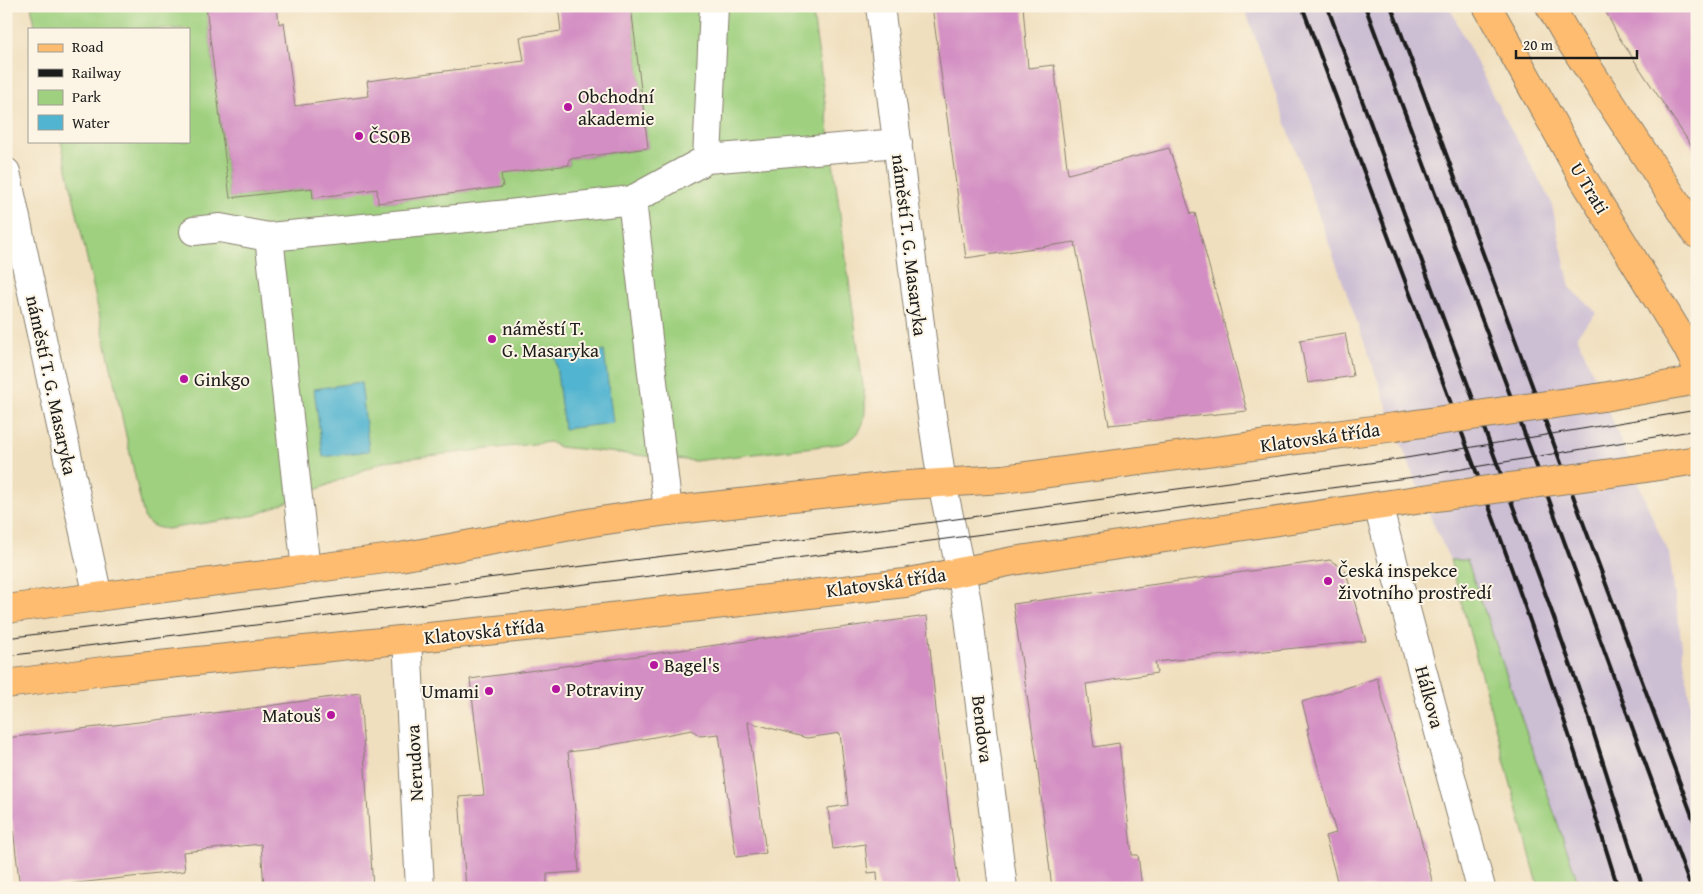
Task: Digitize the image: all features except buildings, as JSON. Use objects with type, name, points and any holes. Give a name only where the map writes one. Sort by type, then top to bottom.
[{"type":"main road","name":"U Trati","points":[[1487,6],[1583,178],[1682,339],[1697,367]]},
{"type":"main road","points":[[1550,6],[1569,39],[1697,234]]},
{"type":"main road","name":"Klatovská třída","points":[[6,608],[400,557],[593,522],[668,511],[892,486],[1003,479],[1395,427],[1603,397],[1697,380]]},
{"type":"main road","name":"Klatovská třída","points":[[6,684],[111,670],[534,626],[905,583],[1013,561],[1697,460]]},
{"type":"street","points":[[706,159],[714,6]]},
{"type":"street","name":"náměstí T. G. Masaryka","points":[[880,6],[929,396],[942,483]]},
{"type":"street","points":[[194,231],[220,228],[269,237],[500,215],[632,200],[706,159],[898,144]]},
{"type":"street","name":"náměstí T. G. Masaryka","points":[[6,172],[98,597]]},
{"type":"street","points":[[632,200],[668,511]]},
{"type":"street","points":[[269,237],[306,570]]},
{"type":"street","name":"Klatovská třída","points":[[942,483],[961,571]]},
{"type":"street","name":"Hálkova","points":[[1378,506],[1481,888]]},
{"type":"street","name":"Bendova","points":[[961,571],[969,617],[1003,888]]},
{"type":"street","name":"Nerudova","points":[[407,639],[420,888]]},
{"type":"shaded area","points":[[1244,6],[1449,6],[1495,100],[1551,201],[1570,287],[1597,313],[1577,335],[1669,553],[1697,752],[1697,888],[1580,888],[1467,560],[1450,560],[1414,477]]},
{"type":"green space","points":[[31,6],[206,6],[230,198],[312,188],[313,198],[348,193],[376,181],[379,203],[502,187],[499,166],[533,170],[569,165],[569,159],[648,148],[631,6],[812,6],[865,400],[865,415],[861,428],[853,438],[839,444],[695,461],[559,447],[550,442],[385,461],[256,515],[167,529],[154,526],[148,523],[144,517],[61,142],[190,142],[190,28],[36,28]]},
{"type":"green space","points":[[1450,560],[1467,560],[1580,888],[1539,888]]},
{"type":"water","points":[[604,351],[613,423],[564,429],[555,357]]},
{"type":"water","points":[[361,382],[369,451],[323,457],[314,389]]},
{"type":"tram line","points":[[6,638],[897,527],[1406,458],[1697,410]]},
{"type":"tram line","points":[[6,656],[900,545],[1414,477],[1697,430]]},
{"type":"railway","points":[[1302,6],[1507,555],[1583,776],[1618,888]]},
{"type":"railway","points":[[1327,6],[1543,587],[1586,709],[1643,888]]},
{"type":"railway","points":[[1365,6],[1537,467],[1691,888]]},
{"type":"railway","points":[[1391,6],[1697,829]]},
{"type":"place","name":"Obchodní akademie","points":[[568,107]]},
{"type":"place","name":"ČSOB","points":[[359,136]]},
{"type":"place","name":"náměstí T. G. Masaryka","points":[[492,339]]},
{"type":"place","name":"Ginkgo","points":[[184,379]]},
{"type":"place","name":"Česká inspekce životního prostředí","points":[[1328,581]]},
{"type":"place","name":"Bagel's","points":[[654,665]]},
{"type":"place","name":"Potraviny","points":[[556,689]]},
{"type":"place","name":"Umami","points":[[489,691]]},
{"type":"place","name":"Matouš","points":[[331,715]]}]
